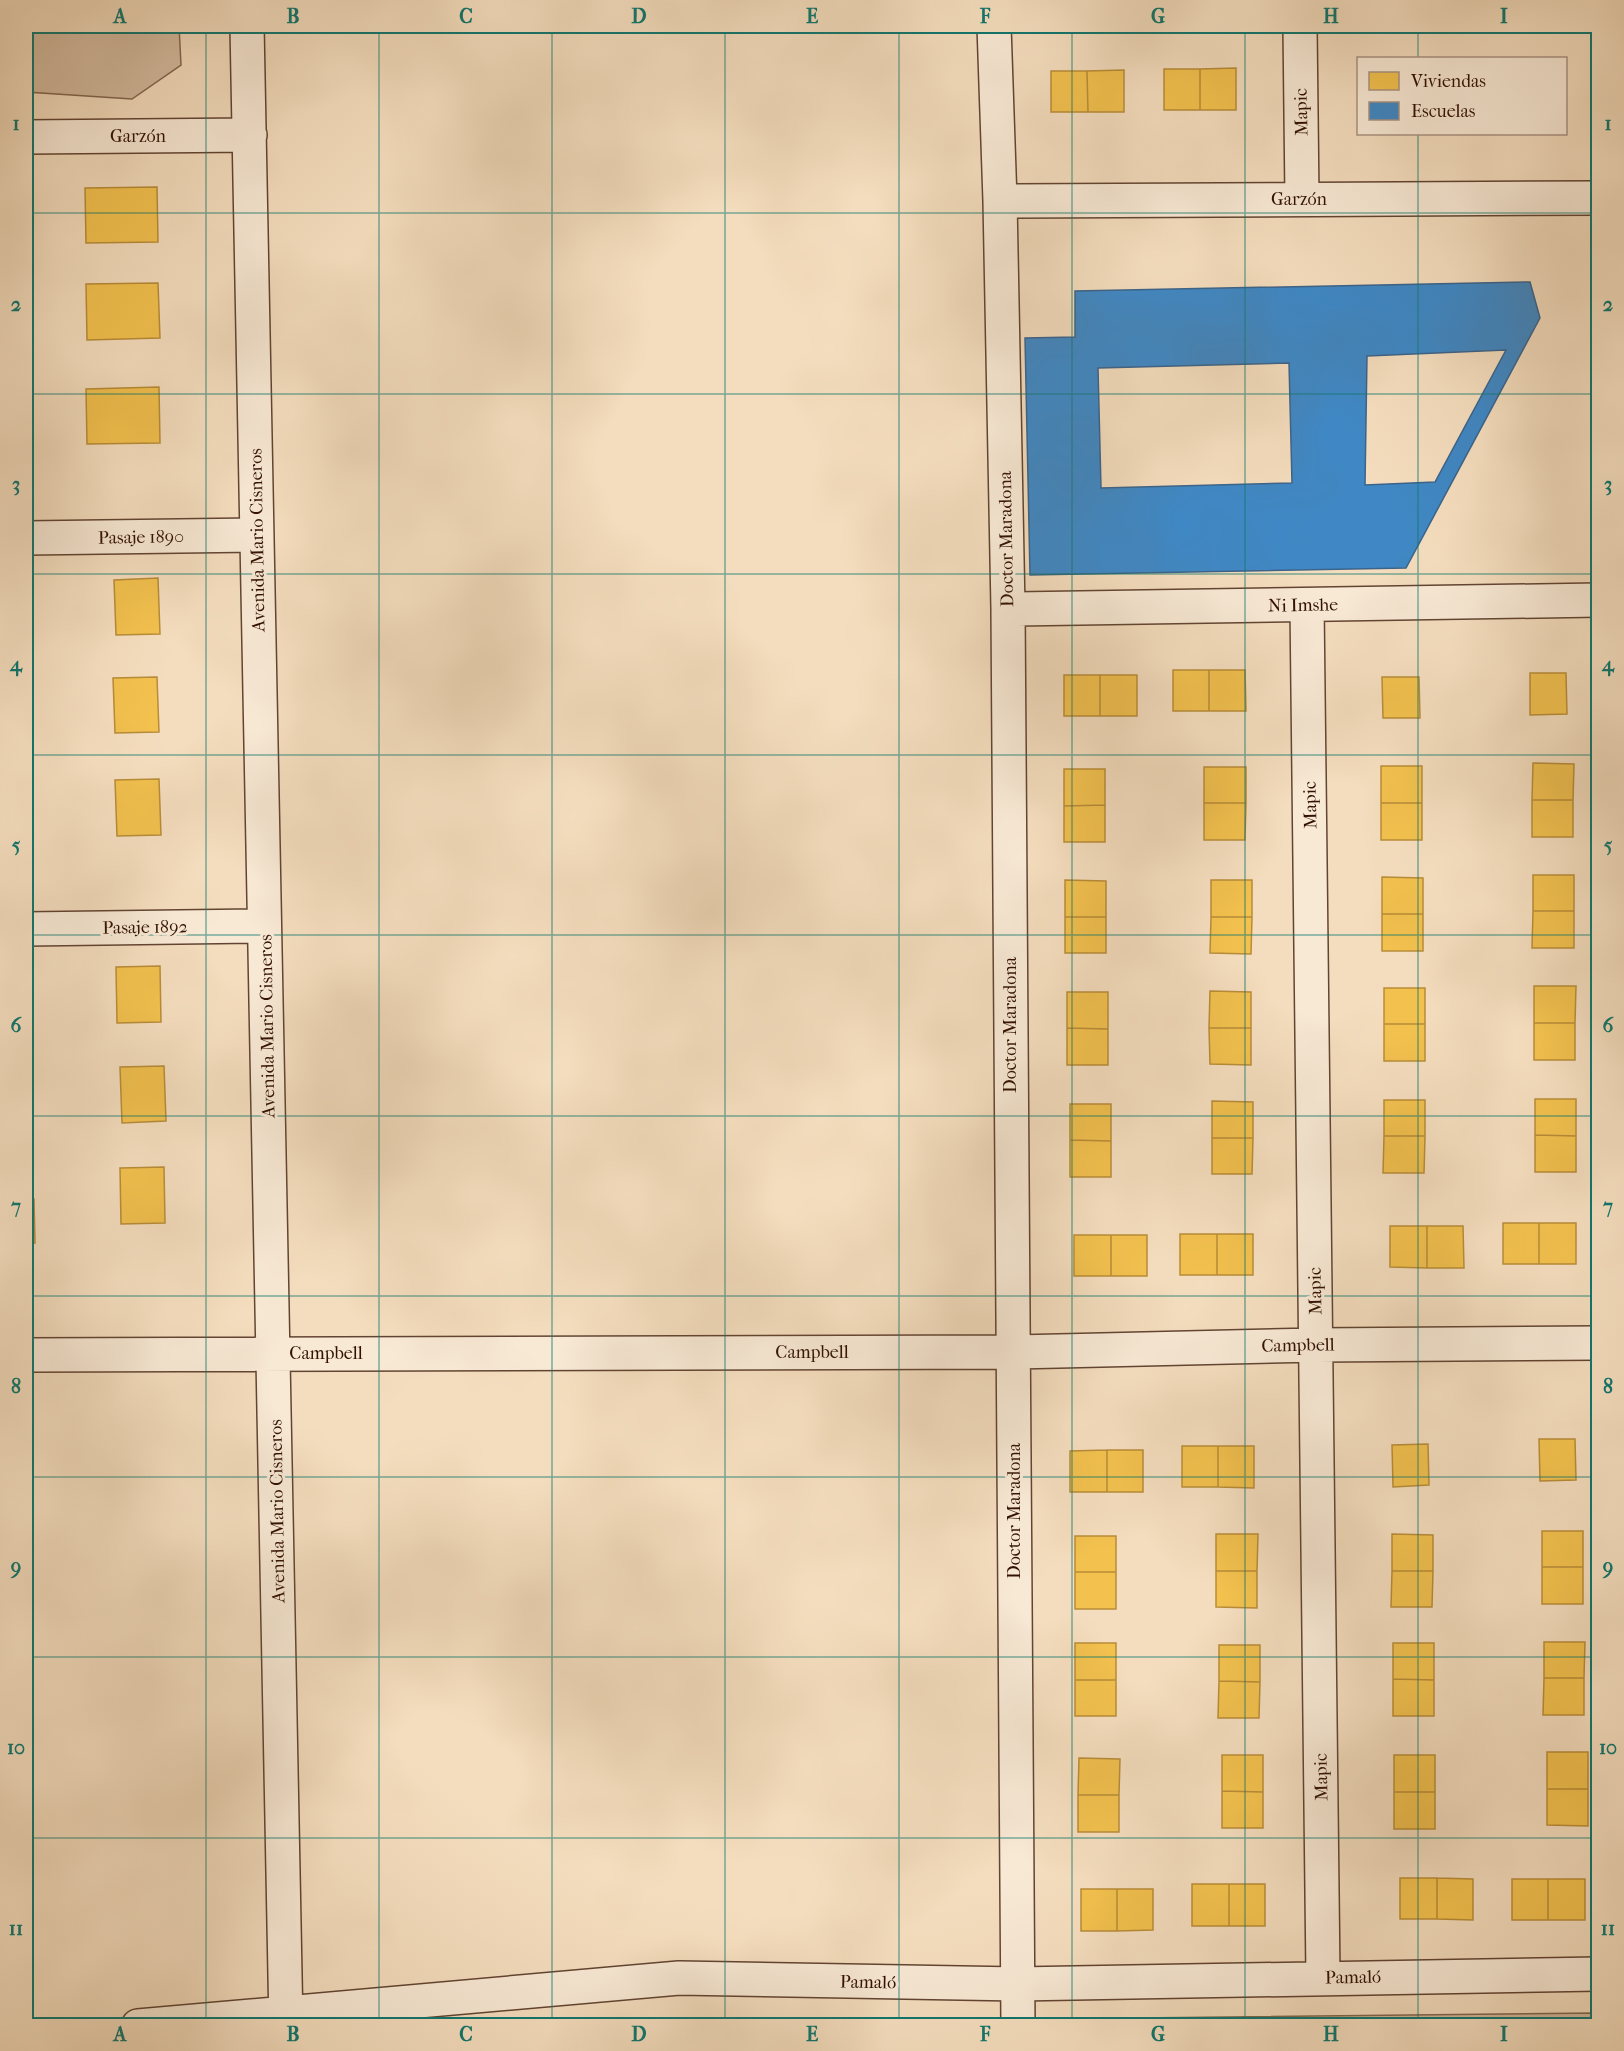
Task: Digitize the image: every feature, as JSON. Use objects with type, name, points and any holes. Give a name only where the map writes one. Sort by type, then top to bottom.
[{"type":"street","name":"Avenida Mario Cisneros","points":[[247,26],[286,2019]]},
{"type":"street","name":"Doctor Maradona","points":[[994,26],[1008,609],[1018,2025]]},
{"type":"street","name":"Mapic","points":[[1300,26],[1302,199]]},
{"type":"street","name":"Garzón","points":[[26,137],[249,135]]},
{"type":"street","name":"Garzón","points":[[1000,201],[1599,198]]},
{"type":"street","name":"Pasaje 1890","points":[[26,538],[257,535]]},
{"type":"street","name":"Ni Imshe","points":[[1008,609],[1599,600]]},
{"type":"street","name":"Mapic","points":[[1307,605],[1323,1977]]},
{"type":"street","name":"Pasaje 1892","points":[[26,929],[264,926]]},
{"type":"street","name":"Campbell","points":[[26,1355],[1012,1352],[1316,1345],[1599,1343]]},
{"type":"street","name":"Pamaló","points":[[138,2025],[286,2019],[679,1978],[1018,1984],[1599,1974]]},
{"type":"shaded area","points":[[26,26],[179,26],[181,65],[132,99],[26,92]]},
{"type":"shaded area","points":[[1598,2013],[1598,2026],[1045,2025],[1045,2019]]},
{"type":"building: Viviendas","points":[[1236,68],[1236,110],[1200,110],[1200,69]]},
{"type":"building: Viviendas","points":[[1164,69],[1200,69],[1200,110],[1164,110]]},
{"type":"building: Viviendas","points":[[1124,70],[1124,112],[1088,112],[1087,71]]},
{"type":"building: Viviendas","points":[[1051,71],[1087,71],[1088,112],[1051,112]]},
{"type":"building: Viviendas","points":[[157,187],[158,242],[86,243],[85,188]]},
{"type":"building: Viviendas","points":[[158,283],[160,338],[87,340],[86,284]]},
{"type":"building: Viviendas","points":[[159,387],[160,443],[87,444],[86,389]]},
{"type":"building: Viviendas","points":[[26,565],[28,609],[26,609]]},
{"type":"building: Viviendas","points":[[158,578],[160,634],[116,635],[114,580]]},
{"type":"building: Viviendas","points":[[1173,670],[1209,670],[1209,711],[1173,711]]},
{"type":"building: Viviendas","points":[[1209,670],[1245,670],[1246,711],[1209,711]]},
{"type":"building: Viviendas","points":[[1530,673],[1566,673],[1567,714],[1530,715]]},
{"type":"building: Viviendas","points":[[1064,675],[1100,675],[1100,716],[1064,716]]},
{"type":"building: Viviendas","points":[[1100,675],[1137,675],[1137,716],[1100,716]]},
{"type":"building: Viviendas","points":[[157,677],[159,732],[115,733],[113,678]]},
{"type":"building: Viviendas","points":[[1382,677],[1419,677],[1420,718],[1383,718]]},
{"type":"building: Viviendas","points":[[1533,763],[1574,764],[1573,800],[1532,800]]},
{"type":"building: Viviendas","points":[[1381,766],[1422,766],[1422,803],[1381,803]]},
{"type":"building: Viviendas","points":[[1204,767],[1246,767],[1246,803],[1204,803]]},
{"type":"building: Viviendas","points":[[1064,769],[1105,769],[1105,805],[1064,806]]},
{"type":"building: Viviendas","points":[[159,779],[161,835],[117,836],[115,780]]},
{"type":"building: Viviendas","points":[[1532,800],[1573,800],[1573,837],[1532,837]]},
{"type":"building: Viviendas","points":[[1204,803],[1246,803],[1245,840],[1204,840]]},
{"type":"building: Viviendas","points":[[1381,803],[1422,803],[1422,840],[1381,840]]},
{"type":"building: Viviendas","points":[[1105,805],[1105,842],[1064,842],[1064,806]]},
{"type":"building: Viviendas","points":[[26,806],[28,806],[29,850],[26,850]]},
{"type":"building: Viviendas","points":[[1533,875],[1574,875],[1574,911],[1533,911]]},
{"type":"building: Viviendas","points":[[1382,877],[1423,878],[1423,914],[1382,914]]},
{"type":"building: Viviendas","points":[[1065,880],[1106,881],[1106,917],[1065,917]]},
{"type":"building: Viviendas","points":[[1211,880],[1252,880],[1252,917],[1211,917]]},
{"type":"building: Viviendas","points":[[1533,911],[1574,911],[1574,948],[1532,948]]},
{"type":"building: Viviendas","points":[[1382,914],[1423,914],[1423,951],[1382,951]]},
{"type":"building: Viviendas","points":[[1065,917],[1106,917],[1106,953],[1065,953]]},
{"type":"building: Viviendas","points":[[1211,917],[1252,917],[1251,954],[1210,953]]},
{"type":"building: Viviendas","points":[[26,954],[29,954],[30,999],[26,999]]},
{"type":"building: Viviendas","points":[[160,966],[161,1022],[117,1023],[116,967]]},
{"type":"building: Viviendas","points":[[1534,986],[1576,986],[1575,1023],[1534,1023]]},
{"type":"building: Viviendas","points":[[1384,988],[1425,988],[1425,1024],[1384,1024]]},
{"type":"building: Viviendas","points":[[1210,991],[1251,992],[1251,1028],[1209,1028]]},
{"type":"building: Viviendas","points":[[1067,992],[1108,992],[1108,1029],[1067,1028]]},
{"type":"building: Viviendas","points":[[1534,1023],[1575,1023],[1575,1060],[1534,1060]]},
{"type":"building: Viviendas","points":[[1384,1024],[1425,1024],[1425,1061],[1384,1061]]},
{"type":"building: Viviendas","points":[[1067,1028],[1108,1029],[1108,1065],[1067,1065]]},
{"type":"building: Viviendas","points":[[1209,1028],[1251,1028],[1251,1065],[1210,1064]]},
{"type":"building: Viviendas","points":[[164,1066],[166,1121],[122,1123],[120,1067]]},
{"type":"building: Viviendas","points":[[1535,1099],[1576,1099],[1576,1136],[1535,1135]]},
{"type":"building: Viviendas","points":[[1384,1100],[1425,1100],[1425,1136],[1384,1136]]},
{"type":"building: Viviendas","points":[[1212,1101],[1253,1102],[1253,1138],[1212,1138]]},
{"type":"building: Viviendas","points":[[1070,1104],[1111,1104],[1111,1141],[1070,1140]]},
{"type":"building: Viviendas","points":[[1535,1135],[1576,1136],[1576,1172],[1535,1172]]},
{"type":"building: Viviendas","points":[[1384,1136],[1425,1136],[1424,1173],[1383,1173]]},
{"type":"building: Viviendas","points":[[1212,1138],[1253,1138],[1252,1174],[1212,1174]]},
{"type":"building: Viviendas","points":[[1070,1140],[1111,1141],[1111,1177],[1070,1177]]},
{"type":"building: Viviendas","points":[[164,1167],[165,1223],[121,1224],[120,1168]]},
{"type":"building: Viviendas","points":[[26,1199],[34,1199],[35,1243],[26,1243]]},
{"type":"building: Viviendas","points":[[1503,1223],[1539,1223],[1539,1264],[1503,1264]]},
{"type":"building: Viviendas","points":[[1539,1223],[1576,1223],[1576,1264],[1539,1264]]},
{"type":"building: Viviendas","points":[[1390,1226],[1427,1226],[1427,1268],[1390,1267]]},
{"type":"building: Viviendas","points":[[1427,1226],[1463,1226],[1464,1268],[1427,1268]]},
{"type":"building: Viviendas","points":[[1180,1234],[1217,1234],[1217,1275],[1180,1275]]},
{"type":"building: Viviendas","points":[[1217,1234],[1253,1234],[1253,1275],[1217,1275]]},
{"type":"building: Viviendas","points":[[1074,1235],[1111,1235],[1111,1276],[1074,1276]]},
{"type":"building: Viviendas","points":[[1111,1235],[1147,1235],[1147,1276],[1111,1276]]},
{"type":"building: Viviendas","points":[[1539,1439],[1575,1439],[1576,1480],[1540,1481]]},
{"type":"building: Viviendas","points":[[1428,1444],[1429,1485],[1393,1487],[1392,1445]]},
{"type":"building: Viviendas","points":[[1182,1446],[1218,1446],[1218,1487],[1182,1487]]},
{"type":"building: Viviendas","points":[[1218,1446],[1254,1446],[1254,1488],[1218,1487]]},
{"type":"building: Viviendas","points":[[1107,1450],[1107,1492],[1070,1492],[1070,1451]]},
{"type":"building: Viviendas","points":[[1107,1450],[1143,1450],[1143,1492],[1107,1492]]},
{"type":"building: Viviendas","points":[[1542,1531],[1583,1531],[1583,1567],[1542,1567]]},
{"type":"building: Viviendas","points":[[1216,1534],[1258,1534],[1257,1571],[1216,1571]]},
{"type":"building: Viviendas","points":[[1392,1534],[1433,1535],[1433,1571],[1392,1571]]},
{"type":"building: Viviendas","points":[[1075,1536],[1116,1536],[1116,1572],[1075,1572]]},
{"type":"building: Viviendas","points":[[1542,1567],[1583,1567],[1583,1604],[1542,1604]]},
{"type":"building: Viviendas","points":[[1216,1571],[1257,1571],[1257,1608],[1216,1607]]},
{"type":"building: Viviendas","points":[[1392,1571],[1433,1571],[1432,1607],[1391,1607]]},
{"type":"building: Viviendas","points":[[1075,1572],[1116,1572],[1116,1609],[1075,1609]]},
{"type":"building: Viviendas","points":[[1544,1642],[1585,1642],[1584,1678],[1544,1678]]},
{"type":"building: Viviendas","points":[[1075,1643],[1116,1643],[1116,1680],[1075,1680]]},
{"type":"building: Viviendas","points":[[1393,1643],[1434,1643],[1434,1680],[1393,1679]]},
{"type":"building: Viviendas","points":[[1219,1645],[1260,1645],[1260,1682],[1219,1681]]},
{"type":"building: Viviendas","points":[[1544,1678],[1584,1678],[1584,1715],[1543,1715]]},
{"type":"building: Viviendas","points":[[1393,1679],[1434,1680],[1434,1716],[1393,1716]]},
{"type":"building: Viviendas","points":[[1075,1680],[1116,1680],[1116,1716],[1075,1716]]},
{"type":"building: Viviendas","points":[[1219,1681],[1260,1682],[1259,1718],[1218,1718]]},
{"type":"building: Viviendas","points":[[1547,1752],[1588,1752],[1588,1789],[1547,1789]]},
{"type":"building: Viviendas","points":[[1222,1755],[1263,1755],[1263,1792],[1222,1791]]},
{"type":"building: Viviendas","points":[[1394,1755],[1435,1755],[1435,1792],[1394,1792]]},
{"type":"building: Viviendas","points":[[1079,1758],[1120,1759],[1119,1795],[1078,1795]]},
{"type":"building: Viviendas","points":[[1547,1789],[1588,1789],[1588,1826],[1547,1825]]},
{"type":"building: Viviendas","points":[[1222,1791],[1263,1792],[1263,1828],[1222,1828]]},
{"type":"building: Viviendas","points":[[1394,1792],[1435,1792],[1435,1829],[1394,1829]]},
{"type":"building: Viviendas","points":[[1078,1795],[1119,1795],[1119,1832],[1078,1832]]},
{"type":"building: Viviendas","points":[[1400,1878],[1437,1878],[1437,1919],[1400,1919]]},
{"type":"building: Viviendas","points":[[1437,1878],[1473,1879],[1473,1920],[1437,1919]]},
{"type":"building: Viviendas","points":[[1512,1879],[1548,1879],[1548,1920],[1512,1920]]},
{"type":"building: Viviendas","points":[[1548,1879],[1585,1879],[1585,1920],[1548,1920]]},
{"type":"building: Viviendas","points":[[1192,1884],[1229,1884],[1229,1926],[1192,1926]]},
{"type":"building: Viviendas","points":[[1229,1884],[1265,1884],[1265,1926],[1229,1926]]},
{"type":"building: Viviendas","points":[[1081,1889],[1117,1889],[1117,1931],[1081,1931]]},
{"type":"building: Viviendas","points":[[1117,1889],[1153,1889],[1153,1930],[1117,1931]]},
{"type":"building: Escuelas","points":[[1530,282],[1540,318],[1406,568],[1030,575],[1025,338],[1075,337],[1075,291]],"holes":[[[1506,350],[1435,482],[1365,485],[1367,356]],[[1289,363],[1292,483],[1101,488],[1098,368]]]}]
